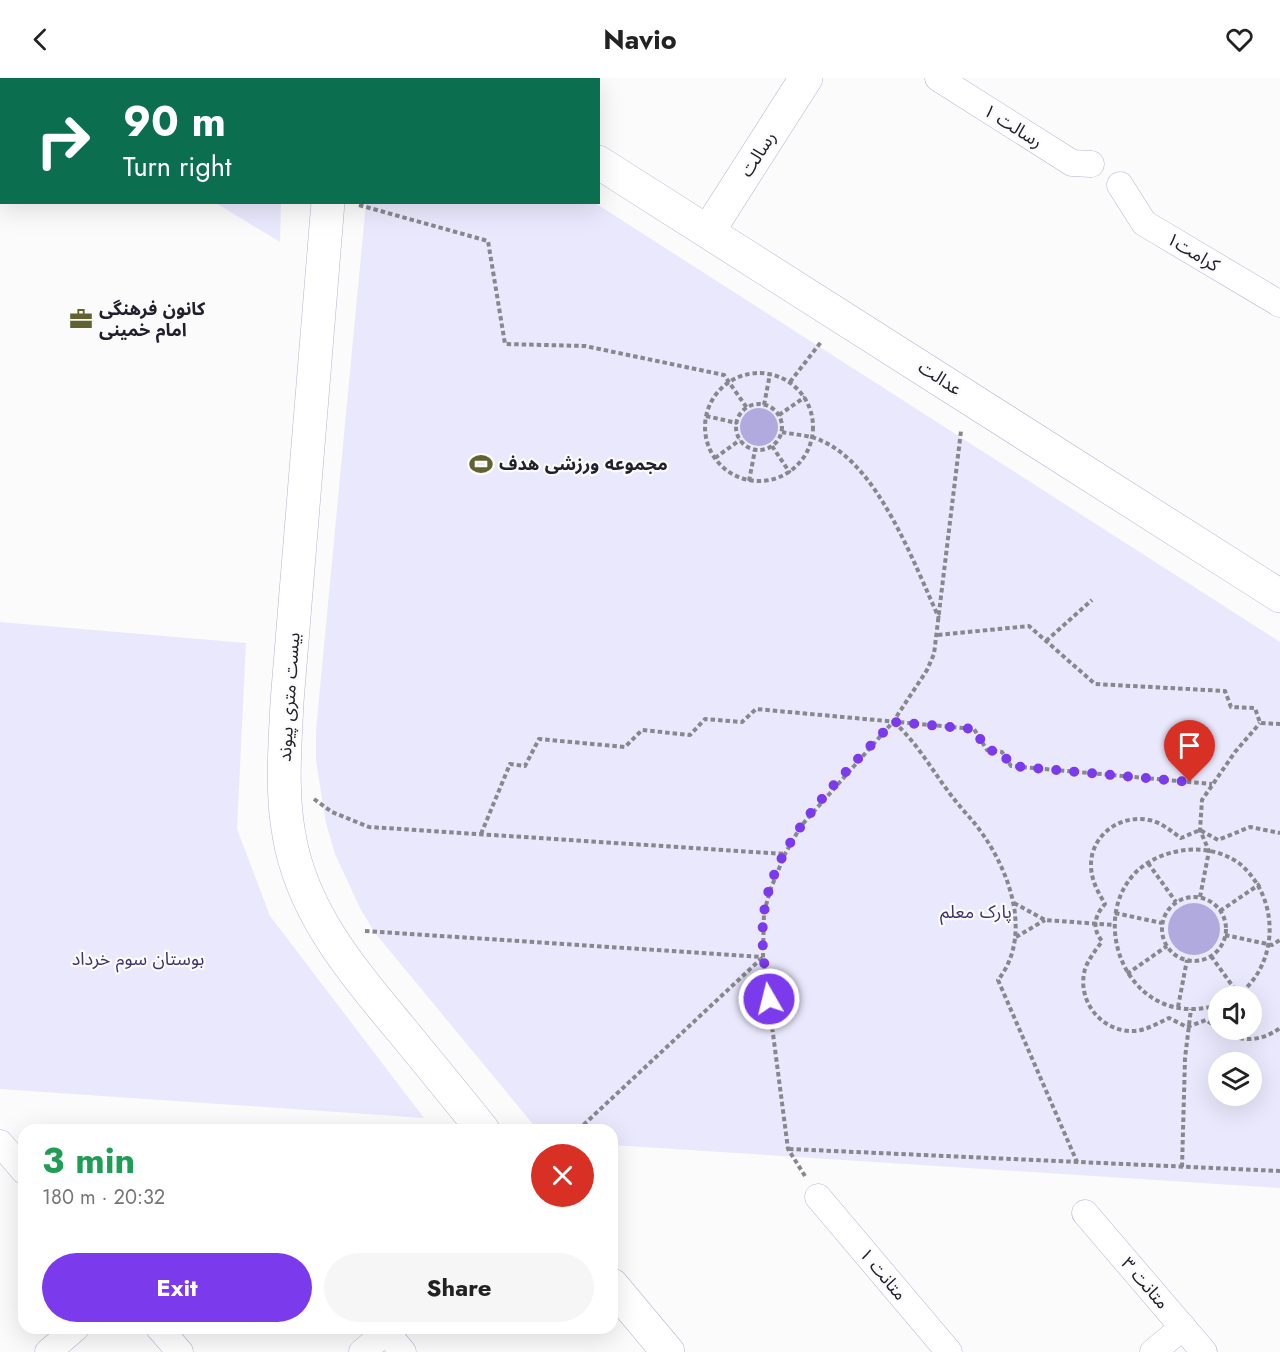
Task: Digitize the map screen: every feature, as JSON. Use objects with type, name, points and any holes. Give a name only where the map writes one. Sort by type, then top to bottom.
[{"type":"street","name":"رسالت","points":[[709,230],[806,78]]},
{"type":"street","name":"رسالت ۱","points":[[938,78],[1072,163],[1091,164]]},
{"type":"street","name":"عدالت","points":[[600,163],[709,230],[1280,596]]},
{"type":"street","name":"کرامت۱","points":[[1120,185],[1144,223],[1280,304]]},
{"type":"street","name":"بیست متری پیوند","points":[[343,204],[287,702],[284,763],[289,836],[304,886],[329,939],[352,971],[478,1124]]},
{"type":"street","points":[[0,1143],[18,1164]]},
{"type":"street","name":"متانت ۱","points":[[818,1197],[949,1352]]},
{"type":"street","name":"متانت ۳","points":[[1085,1213],[1204,1352]]},
{"type":"street","points":[[618,1292],[668,1352]]},
{"type":"street","points":[[1153,1352],[1183,1327]]},
{"type":"street","points":[[48,1352],[69,1334]]},
{"type":"street","points":[[164,1334],[180,1352]]},
{"type":"street","points":[[362,1352],[381,1334]]},
{"type":"street","points":[[388,1334],[404,1352]]},
{"type":"path","points":[[343,204],[488,241],[506,344],[585,346],[724,375],[747,408]]},
{"type":"path","points":[[790,382],[821,342]]},
{"type":"path","points":[[753,373],[770,374],[790,382],[804,397],[812,413],[813,438],[805,458],[790,472],[774,480],[749,481],[729,472],[715,458],[705,434],[706,416],[714,397],[729,382],[753,373]]},
{"type":"path","points":[[764,405],[770,374]]},
{"type":"path","points":[[778,415],[804,397]]},
{"type":"path","points":[[764,405],[778,415],[782,432],[772,446],[755,450],[740,440],[737,423],[747,408],[764,405]]},
{"type":"path","points":[[706,416],[737,423]]},
{"type":"path","points":[[818,1197],[788,1149],[763,957],[764,912],[785,854],[801,826],[820,801],[893,722],[927,670],[938,636],[961,431]]},
{"type":"path","points":[[782,432],[813,438],[836,448],[865,475],[898,526],[940,620]]},
{"type":"path","points":[[715,458],[740,440]]},
{"type":"path","points":[[772,446],[790,472]]},
{"type":"path","points":[[749,481],[755,450]]},
{"type":"path","points":[[1046,641],[1092,600]]},
{"type":"path","points":[[938,636],[1029,626],[1095,684],[1225,692],[1231,707],[1255,708],[1260,723]]},
{"type":"path","points":[[481,834],[510,764],[525,766],[539,739],[625,747],[642,730],[690,735],[705,719],[742,722],[756,709],[974,729],[987,750],[1002,752],[1011,766],[1212,784]]},
{"type":"path","points":[[893,722],[912,738],[992,850],[1008,884],[1013,903],[1016,937],[1012,957],[998,980],[1077,1162]]},
{"type":"path","points":[[1260,723],[1280,724]]},
{"type":"path","points":[[1200,897],[1209,851],[1200,830],[1202,800],[1260,723]]},
{"type":"path","points":[[313,798],[332,812],[369,827],[785,854]]},
{"type":"path","points":[[1200,830],[1181,838],[1161,824],[1128,819],[1108,829],[1096,844],[1091,864],[1094,884],[1105,904],[1100,909],[1095,923],[1102,941],[1085,970],[1083,989],[1096,1016],[1105,1024],[1126,1031],[1148,1028],[1169,1018],[1187,1027],[1206,1020],[1208,1021]]},
{"type":"path","points":[[1200,830],[1218,840],[1250,827],[1262,827],[1280,833]]},
{"type":"path","points":[[1208,1006],[1191,1009],[1178,1007],[1149,995],[1128,974],[1117,950],[1115,913],[1127,884],[1148,863],[1172,852],[1196,849],[1209,851],[1238,862],[1260,884],[1273,920],[1272,945],[1260,973],[1248,986]]},
{"type":"path","points":[[1148,863],[1176,902]]},
{"type":"path","points":[[1220,911],[1260,884]]},
{"type":"path","points":[[1190,897],[1200,897],[1211,902],[1220,911],[1226,925],[1225,935],[1220,947],[1211,956],[1197,961],[1187,960],[1176,955],[1167,946],[1163,937],[1162,923],[1167,911],[1176,902],[1190,897]]},
{"type":"path","points":[[1013,903],[1045,920],[1114,926]]},
{"type":"path","points":[[1115,913],[1162,923]]},
{"type":"path","points":[[1016,937],[1045,920]]},
{"type":"path","points":[[365,931],[763,957]]},
{"type":"path","points":[[1225,935],[1272,945],[1280,940]]},
{"type":"path","points":[[1128,974],[1167,946]]},
{"type":"path","points":[[1211,956],[1231,986]]},
{"type":"path","points":[[584,1124],[763,957]]},
{"type":"path","points":[[1178,1007],[1187,960]]},
{"type":"path","points":[[1182,1167],[1187,1027],[1191,1009]]},
{"type":"path","points":[[1262,1037],[1280,1028]]},
{"type":"path","points":[[788,1149],[1280,1171]]},
{"type":"green space","points":[[218,204],[281,204],[280,242]]},
{"type":"green space","name":"پارک معلم","points":[[366,204],[597,204],[1280,642],[1280,1188],[618,1145],[618,1124],[533,1124],[375,933],[361,910],[335,854],[326,823],[316,761],[316,730]]},
{"type":"green space","name":"بوستان سوم خرداد","points":[[0,622],[246,643],[237,829],[270,916],[424,1118],[0,1089]]},
{"type":"shaded area","points":[[759,408],[766,409],[772,414],[777,420],[777,434],[772,440],[766,445],[759,446],[752,445],[746,440],[741,434],[740,427],[741,420],[746,414],[752,409]]},
{"type":"shaded area","points":[[1189,903],[1199,903],[1213,910],[1220,929],[1213,948],[1199,955],[1189,955],[1179,951],[1172,944],[1168,934],[1168,924],[1172,914],[1179,907]]},
{"type":"place","name":"کانون فرهنگی امام خمینی","points":[[81,319]]},
{"type":"place","name":"مجموعه ورزشی هدف","points":[[481,464]]},
{"type":"route","points":[[769,999],[763,957],[764,912],[785,854],[801,826],[820,801],[893,722],[974,729],[987,750],[1002,752],[1011,766],[1190,782]]}]
